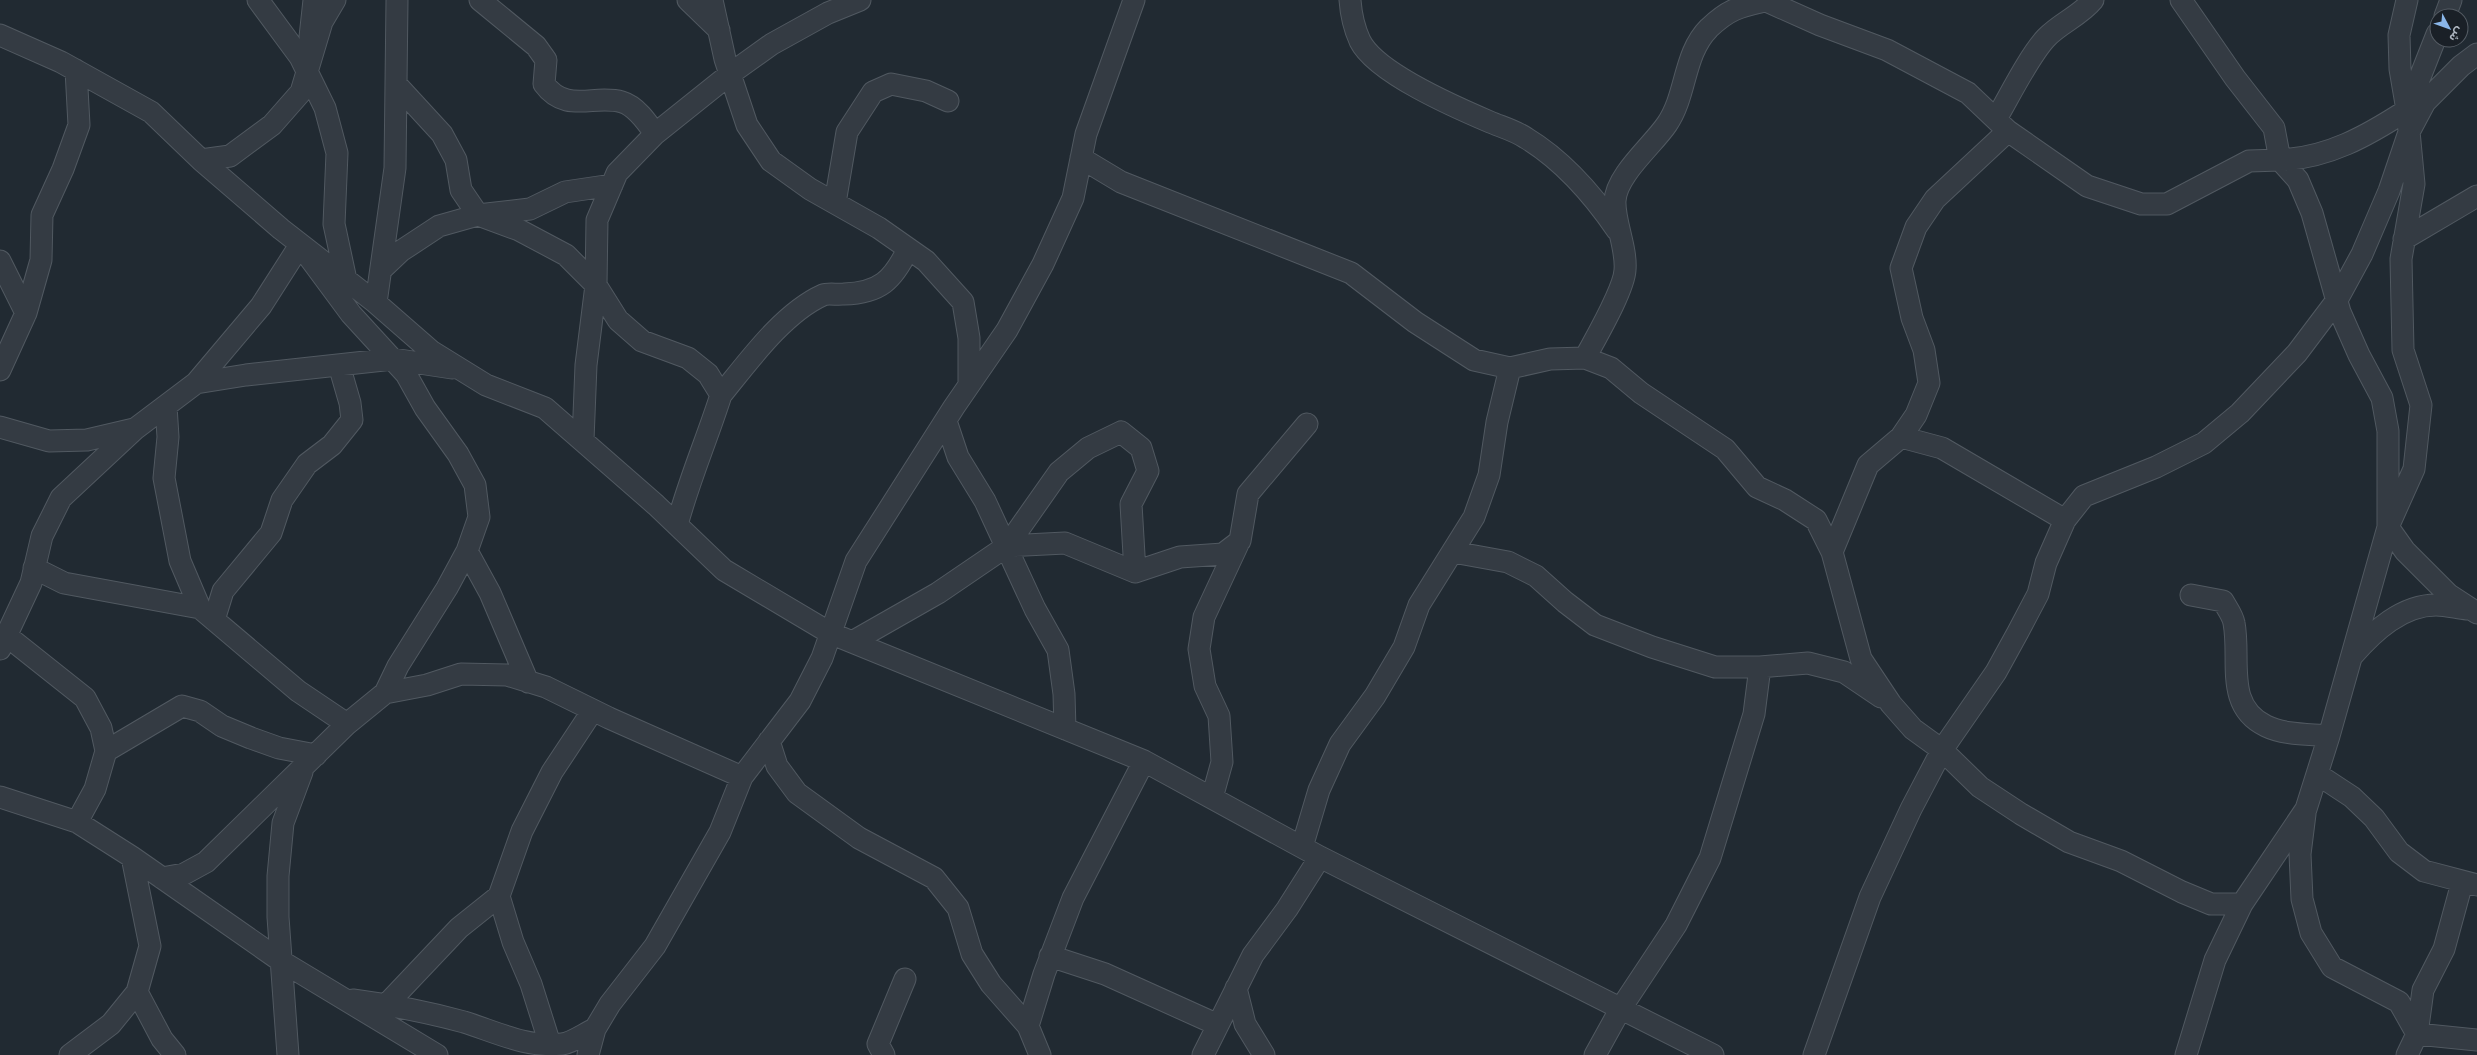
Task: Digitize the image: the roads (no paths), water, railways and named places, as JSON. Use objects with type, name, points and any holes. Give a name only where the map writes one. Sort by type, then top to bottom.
[{"type":"street","points":[[258,0],[300,57],[325,108],[337,153],[334,224],[346,280]]},
{"type":"street","points":[[307,72],[314,0]]},
{"type":"street","points":[[201,160],[230,156],[272,125],[301,92],[322,22],[335,0]]},
{"type":"street","points":[[376,303],[395,168],[397,0]]},
{"type":"street","points":[[480,0],[536,46],[546,60],[544,84],[551,93],[575,102],[622,102],[643,117],[655,134]]},
{"type":"street","points":[[688,0],[719,30]]},
{"type":"street","points":[[712,0],[730,74],[747,125],[771,161],[810,189],[879,228],[926,261],[964,302],[969,338],[969,385]]},
{"type":"street","points":[[583,440],[586,365],[596,285],[597,220],[618,173],[655,134],[730,74],[772,44],[828,13],[860,0]]},
{"type":"street","points":[[570,1055],[595,1029],[610,1004],[658,940],[720,832],[742,777],[800,701],[822,658],[856,561],[969,385],[1007,330],[1043,264],[1073,198],[1086,134],[1134,0]]},
{"type":"street","points":[[1350,0],[1350,14],[1360,42],[1391,73],[1468,113],[1526,137],[1566,169],[1595,197],[1622,237]]},
{"type":"street","points":[[1585,358],[1611,309],[1625,271],[1622,237],[1615,201],[1625,177],[1667,124],[1679,95],[1689,60],[1708,29],[1733,8],[1764,0],[1820,25],[1887,50],[1968,93],[2002,125],[2087,186],[2141,204],[2166,204],[2249,161],[2304,158],[2320,154],[2354,141],[2407,110],[2431,48]]},
{"type":"street","points":[[1832,552],[1868,465],[1901,437],[1916,415],[1929,383],[1924,350],[1912,318],[1901,268],[1916,227],[1935,199],[2002,125],[2045,39],[2063,22],[2086,8],[2093,0]]},
{"type":"street","points":[[2407,0],[2399,35],[2400,69],[2407,110],[2414,184],[2401,259],[2403,350],[2421,405],[2414,469],[2388,527],[2329,736],[2306,810],[2300,854],[2302,900],[2311,933],[2332,966],[2399,1002],[2417,1034]]},
{"type":"street","points":[[2188,3],[2235,78],[2274,128],[2280,160],[2298,180],[2312,213],[2337,300],[2359,355],[2382,398],[2388,431],[2388,527],[2405,551],[2448,594],[2474,611]]},
{"type":"street","points":[[0,35],[76,70],[151,112],[201,160],[300,244],[376,303],[431,351],[486,385],[545,408],[583,440],[677,525],[724,570],[830,632],[1144,761],[1320,857],[1713,1055]]},
{"type":"street","points":[[1814,1055],[1870,898],[1911,808],[1942,750],[1996,672],[2018,632],[2038,594],[2046,563],[2064,520],[2084,496],[2156,467],[2204,443],[2240,413],[2297,353],[2337,300],[2362,254],[2389,191],[2409,132],[2425,102],[2461,66],[2477,54]]},
{"type":"street","points":[[0,370],[26,313],[41,260],[42,215],[63,169],[79,125],[76,70]]},
{"type":"street","points":[[396,84],[442,134],[456,160],[461,190],[478,215],[519,230],[566,256],[596,285],[618,320],[642,341],[688,358],[708,374],[721,395]]},
{"type":"street","points":[[835,203],[847,132],[874,92],[891,84],[926,91],[948,101]]},
{"type":"street","points":[[1081,158],[1121,182],[1351,273],[1415,322],[1474,360],[1510,368],[1550,359],[1585,358],[1611,368],[1641,393],[1725,449],[1757,487],[1785,500],[1816,520],[1832,552],[1861,659],[1891,704],[1913,729],[1942,750],[1980,787],[2020,814],[2069,842],[2121,861],[2182,892],[2211,904],[2242,904]]},
{"type":"street","points":[[381,270],[402,251],[439,226],[478,215],[530,209],[565,192],[612,185]]},
{"type":"street","points":[[2404,239],[2477,196]]},
{"type":"street","points":[[162,878],[184,874],[206,862],[347,724],[385,693],[398,666],[447,588],[467,551],[479,517],[475,485],[458,454],[425,408],[406,374],[351,314],[300,244]]},
{"type":"street","points":[[77,822],[95,789],[106,751],[101,728],[85,698],[3,642],[31,583],[42,536],[61,498],[134,429],[196,383],[261,306],[300,244]]},
{"type":"street","points":[[677,525],[687,488],[707,438],[721,395],[755,354],[792,316],[824,295],[869,292],[886,283],[900,265],[908,249]]},
{"type":"street","points":[[0,261],[26,313]]},
{"type":"street","points":[[196,383],[393,359],[462,370]]},
{"type":"street","points":[[207,614],[223,591],[271,533],[282,500],[307,464],[332,444],[352,420],[350,403],[339,365]]},
{"type":"street","points":[[1302,847],[1319,790],[1340,744],[1375,696],[1404,647],[1419,605],[1474,517],[1489,475],[1497,422],[1510,368]]},
{"type":"street","points":[[166,406],[168,437],[164,478],[180,561],[207,614],[298,690],[347,724]]},
{"type":"street","points":[[946,421],[958,457],[986,501],[1035,609],[1058,650],[1064,694],[1065,729]]},
{"type":"street","points":[[1212,798],[1222,762],[1219,716],[1205,686],[1199,650],[1204,617],[1240,542],[1248,494],[1307,424]]},
{"type":"street","points":[[0,427],[50,441],[87,440],[134,429]]},
{"type":"street","points":[[852,642],[938,593],[1007,546],[1059,472],[1088,448],[1121,432],[1141,448],[1148,471],[1132,504],[1135,572]]},
{"type":"street","points":[[1901,437],[1942,448],[2064,520]]},
{"type":"street","points":[[1007,546],[1065,543],[1135,572],[1180,557],[1223,554],[1240,542]]},
{"type":"street","points":[[467,551],[490,593],[528,682]]},
{"type":"street","points":[[1453,552],[1515,566],[1536,576],[1564,602],[1595,625],[1652,647],[1715,667],[1760,667],[1808,663],[1844,672],[1891,704]]},
{"type":"street","points":[[34,568],[64,583],[207,614]]},
{"type":"street","points":[[2191,595],[2223,601],[2234,622],[2237,694],[2246,711],[2266,726],[2295,733],[2329,736]]},
{"type":"street","points":[[2350,658],[2375,630],[2408,611],[2436,605],[2474,611]]},
{"type":"street","points":[[1595,1055],[1621,1008],[1676,925],[1710,858],[1754,714],[1760,667]]},
{"type":"street","points":[[385,693],[427,685],[461,674],[507,675],[546,687],[592,710],[742,777]]},
{"type":"street","points":[[106,751],[182,706],[200,711],[222,726],[310,761]]},
{"type":"street","points":[[550,1044],[531,984],[513,942],[499,896],[508,866],[525,824],[552,772],[592,710]]},
{"type":"street","points":[[769,741],[777,766],[797,793],[860,838],[934,878],[958,908],[972,954],[991,984],[1028,1026],[1040,1055]]},
{"type":"street","points":[[288,1055],[281,962],[278,876],[283,823],[310,761]]},
{"type":"street","points":[[1028,1026],[1050,956],[1073,898],[1144,761]]},
{"type":"street","points":[[2317,774],[2358,803],[2374,818],[2399,852],[2424,871],[2469,884],[2444,949],[2423,990],[2417,1034],[2406,1055]]},
{"type":"street","points":[[0,797],[77,822],[132,857],[281,962],[437,1055]]},
{"type":"street","points":[[2186,1055],[2215,960],[2242,904],[2306,810]]},
{"type":"street","points":[[70,1055],[110,1024],[137,992],[150,946],[132,857]]},
{"type":"street","points":[[1203,1055],[1253,955],[1287,909],[1320,857]]},
{"type":"street","points":[[387,1004],[459,928],[499,896]]},
{"type":"street","points":[[1050,956],[1105,974],[1218,1025]]},
{"type":"street","points":[[884,1055],[878,1044],[905,979]]},
{"type":"street","points":[[1236,988],[1245,1024],[1264,1055]]},
{"type":"street","points":[[137,992],[162,1039],[175,1055]]},
{"type":"street","points":[[343,998],[387,1004],[465,1023],[511,1039],[539,1045],[563,1044],[595,1029]]},
{"type":"street","points":[[588,1055],[595,1029]]},
{"type":"street","points":[[2417,1034],[2477,1040]]}]
